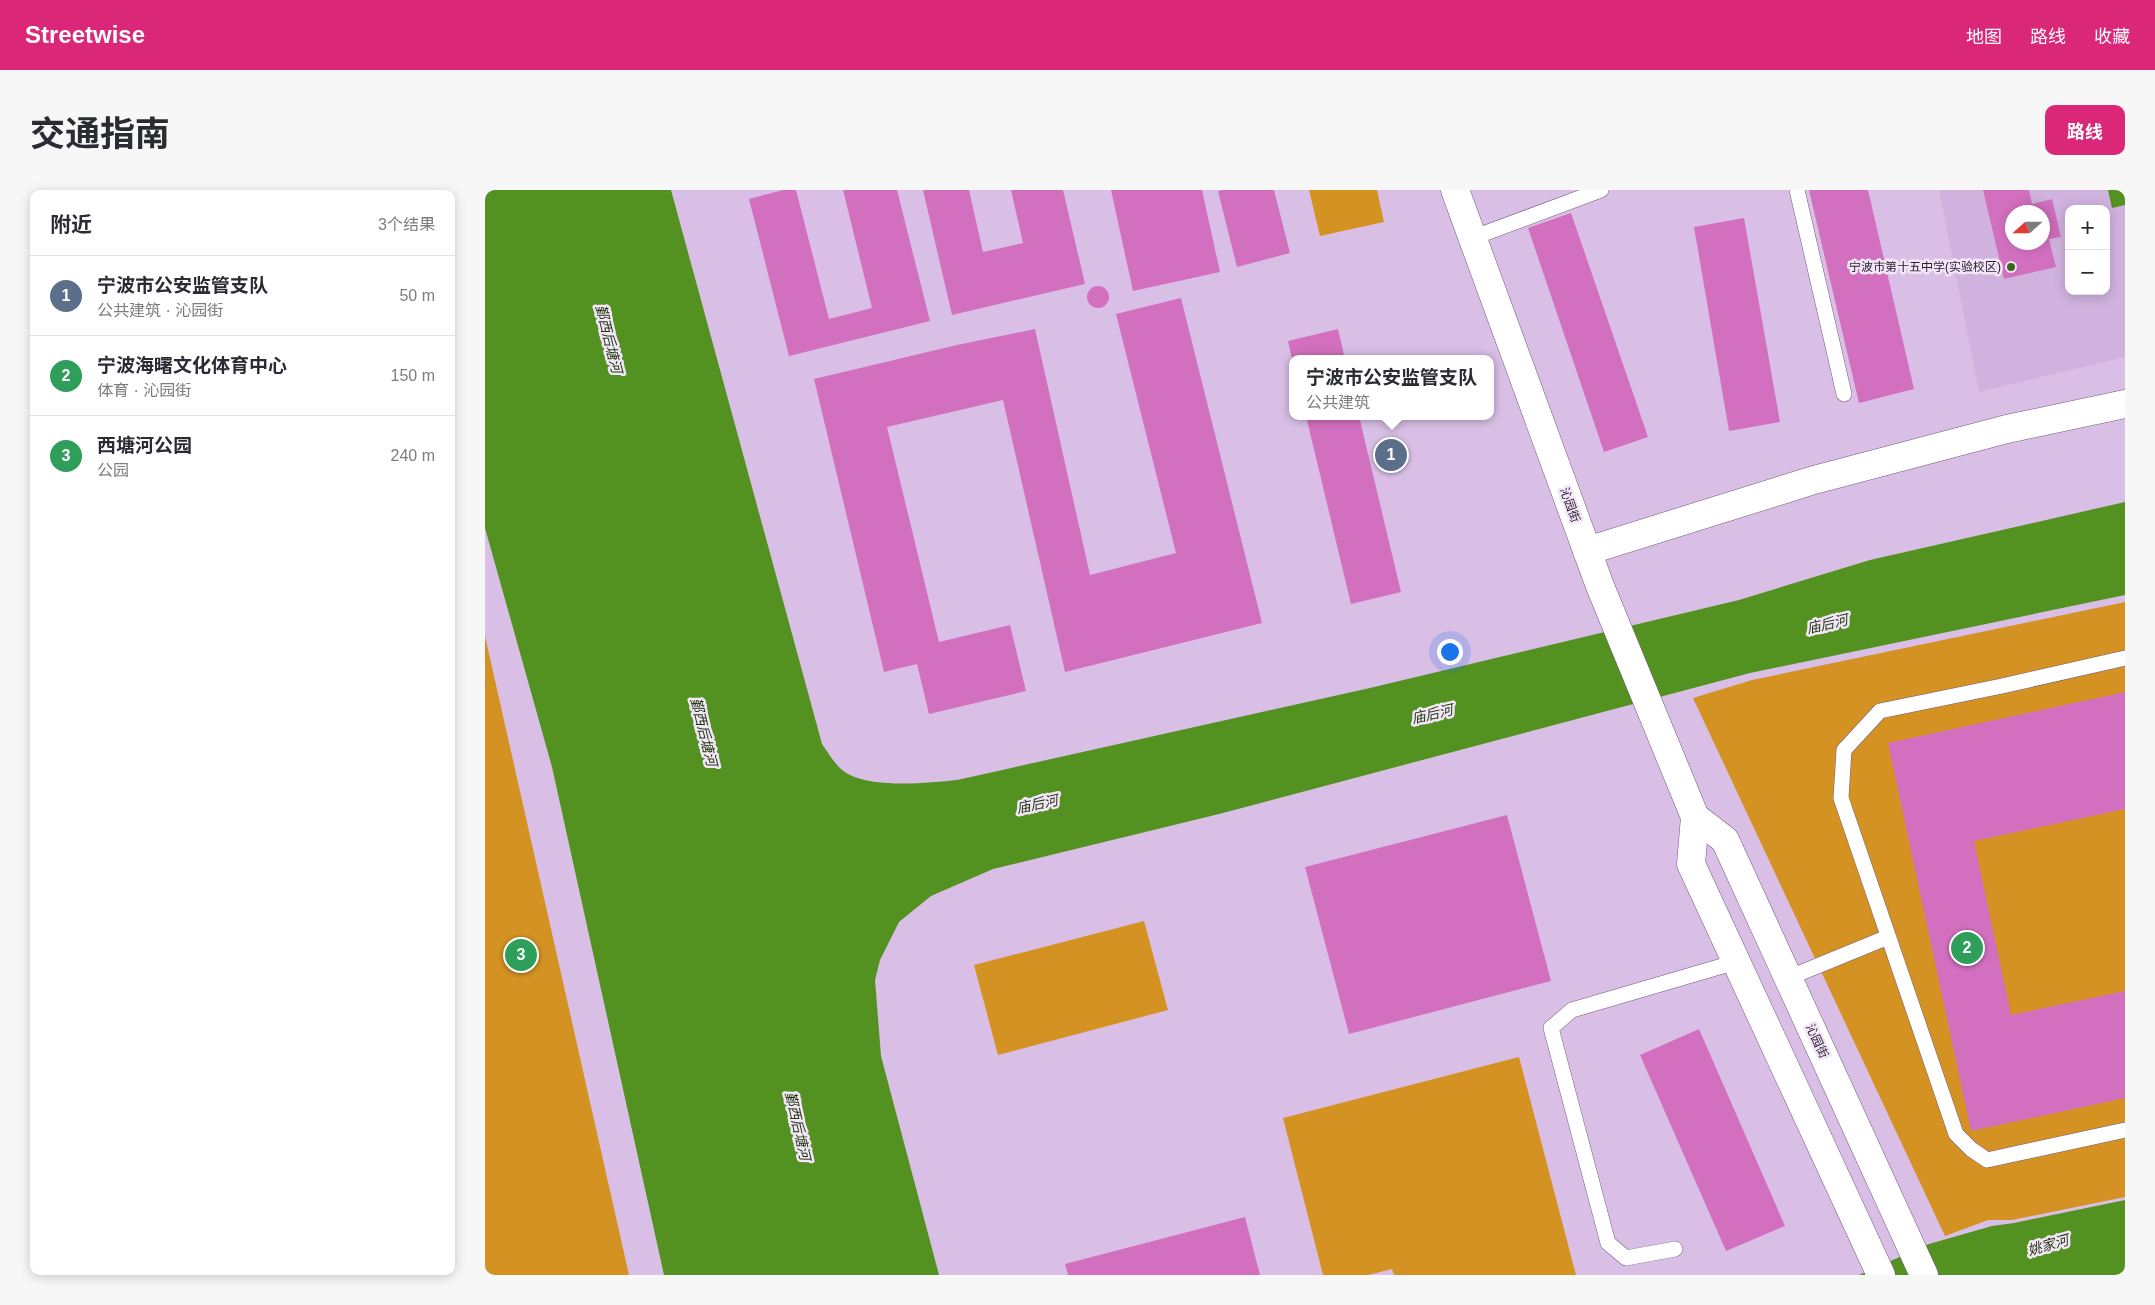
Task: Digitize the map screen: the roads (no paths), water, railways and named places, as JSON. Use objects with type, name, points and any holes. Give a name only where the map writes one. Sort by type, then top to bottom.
[{"type":"street","name":"沁园街","points":[[1455,190],[1600,586],[1695,817],[1691,864],[1881,1275]]},
{"type":"street","points":[[1587,551],[1814,480],[2007,429],[2125,404]]},
{"type":"street","name":"沁园街","points":[[1695,817],[1725,840],[1924,1275]]},
{"type":"lane","points":[[1473,238],[1580,193],[1601,190]]},
{"type":"lane","points":[[1797,190],[1844,394]]},
{"type":"lane","points":[[2125,658],[1879,710],[1844,750],[1841,798],[1957,1134],[1971,1149],[1987,1160],[2125,1130]]},
{"type":"lane","points":[[1788,978],[1888,937]]},
{"type":"lane","points":[[1675,1249],[1626,1258],[1608,1242],[1551,1028],[1572,1010],[1736,962]]},
{"type":"water","points":[[485,190],[671,190],[822,744],[841,769],[861,779],[903,784],[957,780],[1370,688],[1739,600],[1870,560],[2125,502],[2125,595],[1750,673],[1219,814],[993,869],[931,896],[899,922],[880,960],[875,980],[881,1056],[939,1275],[664,1275],[552,767],[485,528]]},
{"type":"water","points":[[2108,190],[2125,190],[2125,205],[2112,208]]},
{"type":"water","name":"姚家河","points":[[2125,1200],[2125,1275],[1859,1275],[1929,1244],[1992,1226]]},
{"type":"place","name":"宁波市第十五中学(实验校区)","points":[[2011,267]]},
{"type":"place","name":"宁波市公安监管支队","points":[[1391,455]]},
{"type":"place","name":"宁波海曙文化体育中心","points":[[1967,948]]},
{"type":"place","name":"西塘河公园","points":[[521,955]]},
{"type":"water label","name":"鄞西后塘河","points":[[609,339]]},
{"type":"water label","name":"庙后河","points":[[1827,624]]},
{"type":"water label","name":"庙后河","points":[[1432,714]]},
{"type":"water label","name":"鄞西后塘河","points":[[704,732]]},
{"type":"water label","name":"庙后河","points":[[1037,804]]},
{"type":"water label","name":"鄞西后塘河","points":[[798,1126]]}]
